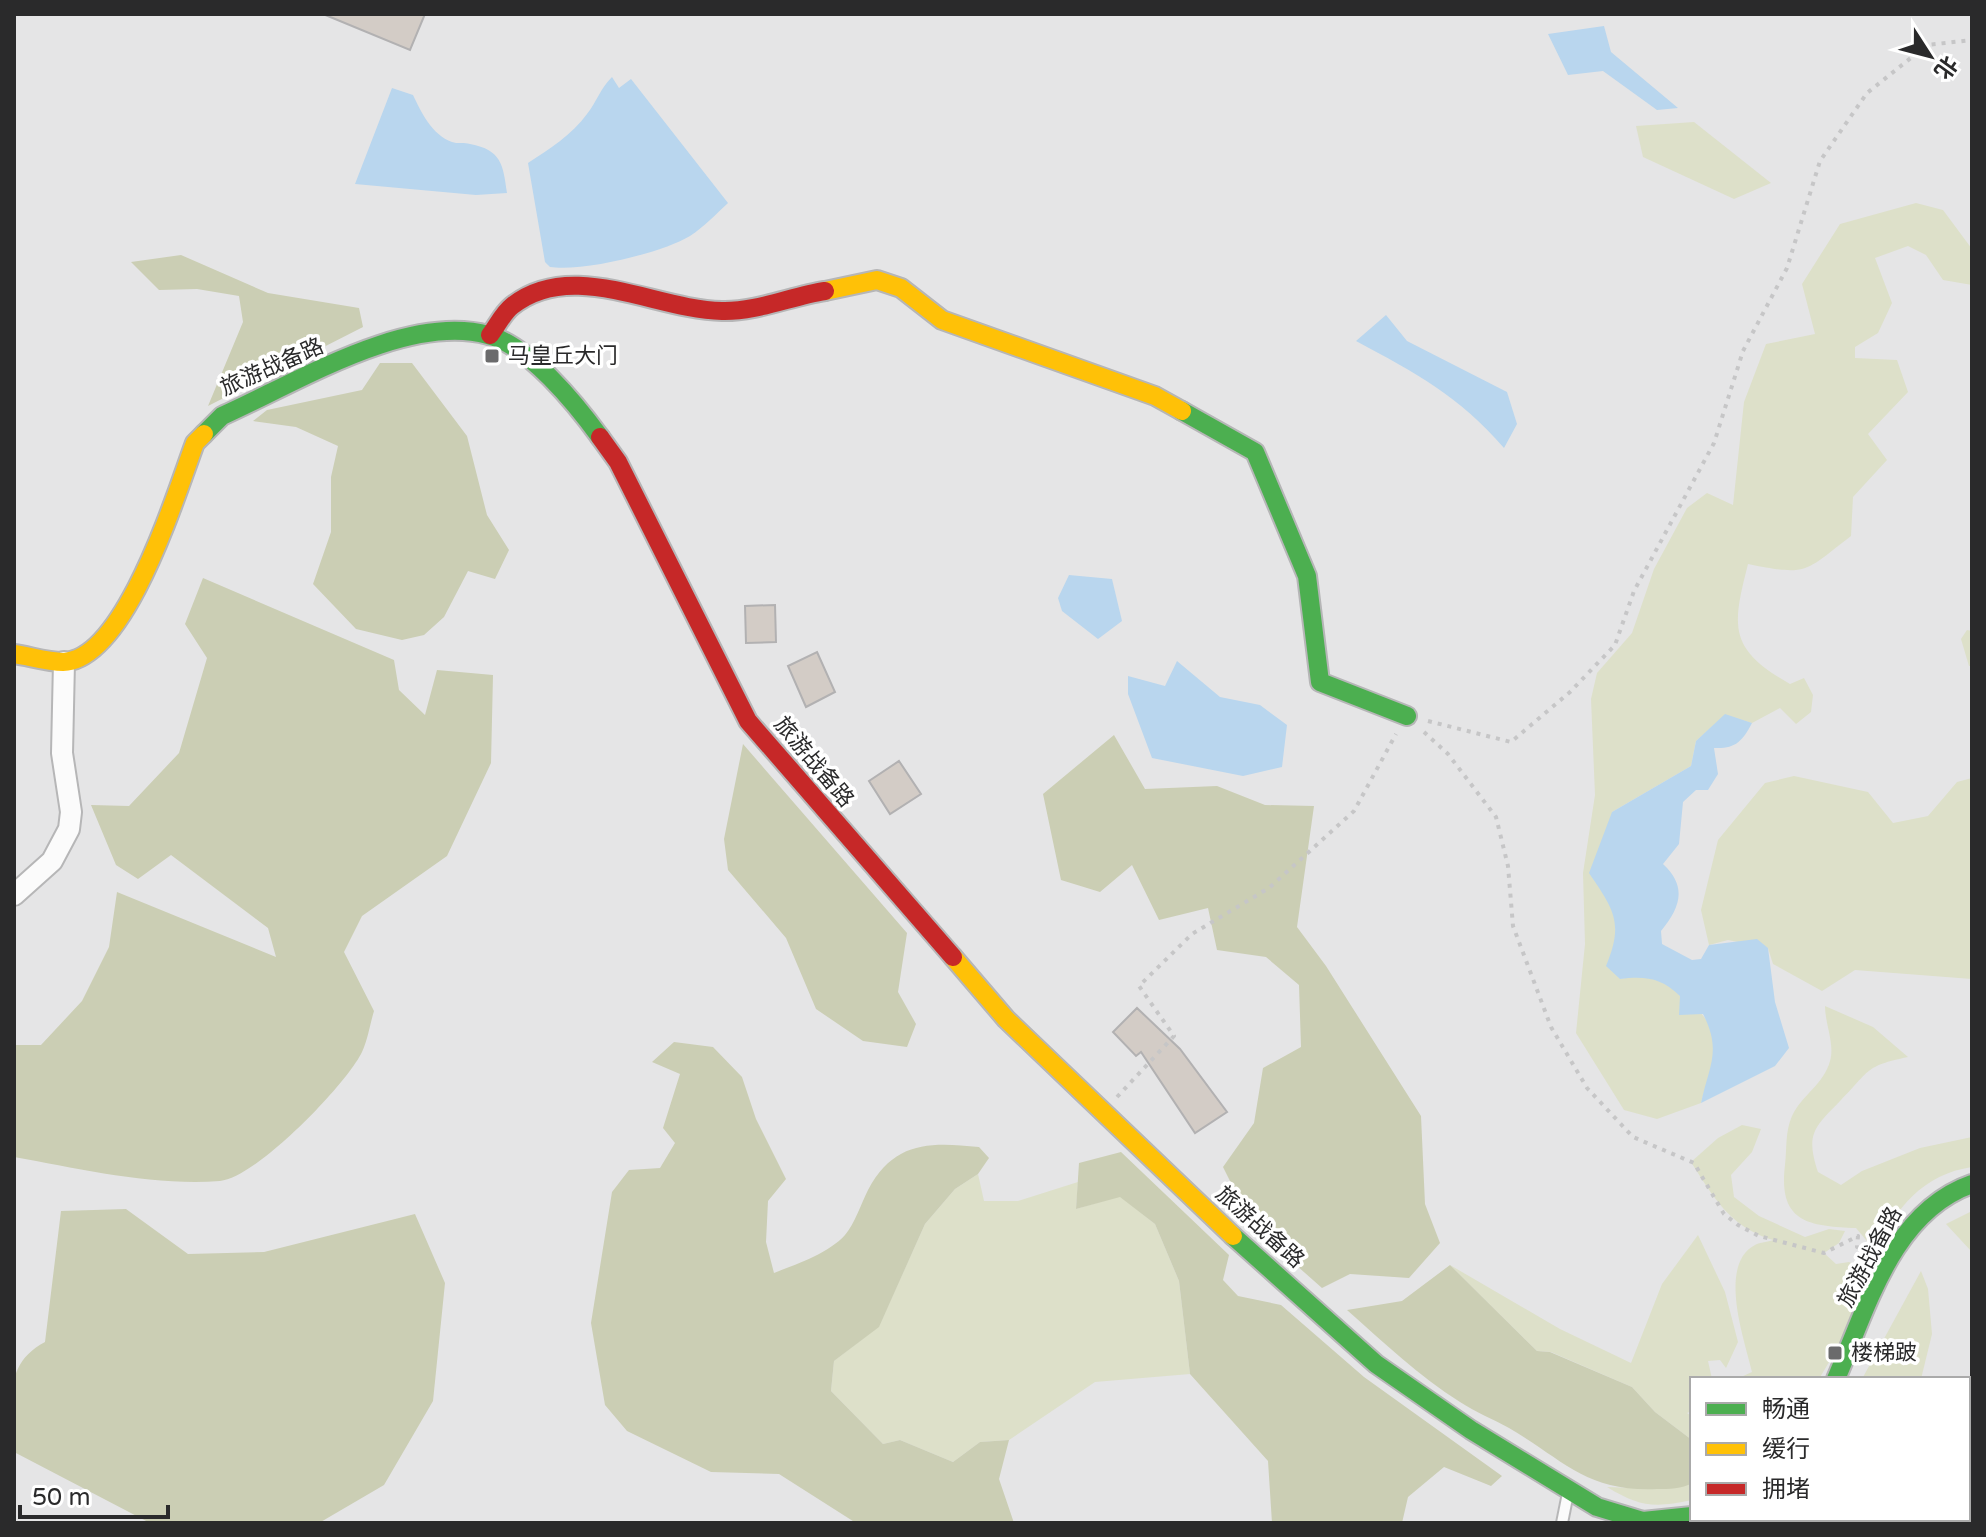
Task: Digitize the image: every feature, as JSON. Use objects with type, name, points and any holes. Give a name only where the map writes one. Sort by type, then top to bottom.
[{"type":"street","points":[[490,335],[500,315],[516,300],[551,286],[589,284],[688,308],[724,312],[877,280],[901,288],[942,320],[1155,396],[1255,452],[1307,576],[1320,682],[1407,716]]},
{"type":"street","name":"旅游战备路","points":[[64,662],[95,646],[129,603],[150,563],[195,443],[222,416],[396,337],[450,329],[490,335],[520,352],[576,404],[618,462],[687,605],[748,721],[1006,1019],[1229,1233],[1376,1364],[1569,1491],[1626,1518],[1659,1521],[1690,1516]]},
{"type":"street","points":[[14,654],[64,662],[62,753],[71,812],[69,829],[52,861],[14,895]]},
{"type":"street","name":"旅游战备路","points":[[1837,1377],[1890,1263],[1912,1224],[1929,1203],[1948,1190],[1972,1184]]},
{"type":"lane","points":[[1562,1523],[1569,1491]]},
{"type":"path","points":[[1407,716],[1511,742],[1570,692],[1615,645],[1634,591],[1714,443],[1743,351],[1787,268],[1820,161],[1867,93],[1927,45],[1972,40]]},
{"type":"path","points":[[1105,1111],[1174,1036],[1139,986],[1192,934],[1269,888],[1354,811],[1407,716]]},
{"type":"path","points":[[1407,716],[1448,754],[1496,817],[1508,866],[1513,926],[1551,1027],[1587,1088],[1633,1137],[1694,1163],[1724,1214],[1738,1225],[1759,1236],[1824,1253],[1858,1236]]},
{"type":"green space","points":[[1694,122],[1771,183],[1734,199],[1643,157],[1636,126]]},
{"type":"green space","points":[[1916,203],[1943,210],[1972,249],[1972,285],[1943,280],[1926,255],[1908,246],[1875,258],[1892,303],[1878,333],[1855,347],[1855,358],[1897,360],[1908,392],[1868,434],[1887,460],[1853,497],[1851,536],[1823,558],[1804,568],[1783,570],[1748,564],[1739,604],[1738,620],[1745,647],[1755,659],[1790,684],[1804,678],[1813,695],[1811,712],[1796,724],[1780,708],[1752,723],[1725,715],[1696,741],[1691,766],[1612,812],[1614,909],[1620,979],[1645,976],[1676,990],[1704,1017],[1715,1044],[1701,1103],[1657,1119],[1624,1110],[1576,1033],[1585,944],[1583,873],[1595,795],[1591,699],[1597,673],[1632,633],[1654,569],[1687,508],[1707,493],[1733,505],[1744,402],[1766,344],[1815,334],[1802,284],[1840,224]]},
{"type":"green space","points":[[181,255],[268,293],[359,308],[363,327],[208,406],[243,322],[239,296],[197,289],[159,290],[131,262]]},
{"type":"green space","points":[[380,363],[412,363],[467,436],[487,515],[509,550],[495,579],[468,571],[444,617],[424,635],[402,640],[356,629],[313,584],[331,532],[331,477],[338,446],[296,427],[253,421],[267,410],[362,390]]},
{"type":"green space","points":[[203,578],[394,660],[399,690],[425,715],[437,670],[493,675],[491,763],[447,856],[362,916],[344,952],[374,1011],[364,1047],[353,1067],[320,1107],[277,1148],[236,1176],[220,1181],[194,1182],[143,1179],[14,1157],[14,1045],[41,1045],[82,1001],[109,947],[117,892],[276,957],[268,928],[171,855],[138,879],[116,865],[91,805],[129,806],[179,753],[207,658],[185,624]]},
{"type":"green space","points":[[1967,630],[1972,631],[1972,666],[1969,666],[1961,639]]},
{"type":"green space","points":[[1114,735],[1145,789],[1217,786],[1265,805],[1314,806],[1297,927],[1326,966],[1421,1116],[1425,1204],[1440,1243],[1409,1278],[1350,1274],[1322,1288],[1253,1227],[1223,1167],[1254,1123],[1263,1068],[1301,1047],[1299,985],[1266,957],[1217,950],[1208,908],[1159,920],[1132,865],[1100,892],[1061,880],[1043,794]]},
{"type":"green space","points":[[743,744],[907,933],[898,992],[916,1024],[907,1047],[863,1041],[816,1009],[786,938],[728,870],[724,839]]},
{"type":"green space","points":[[1794,776],[1868,792],[1893,823],[1928,816],[1957,782],[1972,778],[1972,979],[1855,970],[1822,991],[1773,964],[1768,948],[1728,940],[1709,945],[1701,910],[1718,840],[1765,783]]},
{"type":"green space","points":[[1825,1006],[1873,1027],[1908,1057],[1883,1063],[1869,1071],[1819,1124],[1812,1148],[1818,1172],[1841,1185],[1862,1171],[1920,1148],[1972,1137],[1972,1167],[1939,1177],[1925,1185],[1892,1222],[1877,1253],[1856,1228],[1811,1222],[1800,1217],[1786,1199],[1784,1184],[1790,1122],[1830,1061]]},
{"type":"green space","points":[[674,1042],[713,1047],[742,1077],[756,1119],[786,1179],[768,1201],[766,1242],[774,1273],[812,1257],[845,1235],[878,1174],[902,1154],[929,1145],[961,1145],[979,1147],[989,1158],[978,1174],[955,1189],[925,1224],[879,1327],[834,1361],[831,1391],[883,1444],[900,1440],[953,1462],[980,1442],[1009,1440],[999,1479],[1014,1523],[856,1523],[779,1474],[711,1472],[627,1431],[605,1405],[591,1323],[612,1192],[629,1170],[660,1168],[675,1143],[663,1128],[680,1074],[652,1062]]},
{"type":"green space","points":[[1742,1125],[1761,1129],[1752,1152],[1731,1175],[1734,1197],[1759,1216],[1805,1237],[1829,1229],[1845,1231],[1839,1243],[1824,1253],[1836,1264],[1849,1262],[1862,1269],[1867,1285],[1847,1332],[1820,1377],[1741,1377],[1752,1372],[1737,1304],[1738,1269],[1744,1255],[1755,1245],[1773,1240],[1745,1227],[1724,1210],[1691,1162],[1718,1138]]},
{"type":"green space","points":[[1121,1152],[1229,1255],[1223,1280],[1238,1296],[1281,1305],[1364,1377],[1502,1476],[1491,1486],[1444,1467],[1408,1497],[1402,1523],[1272,1523],[1268,1461],[1190,1374],[1179,1281],[1155,1224],[1120,1197],[1076,1209],[1079,1163]]},
{"type":"green space","points":[[978,1174],[984,1201],[1018,1201],[1078,1182],[1076,1209],[1120,1196],[1155,1224],[1179,1281],[1190,1374],[1095,1382],[1009,1440],[980,1442],[953,1462],[900,1440],[883,1444],[831,1391],[834,1361],[879,1326],[925,1224],[955,1189]]},
{"type":"green space","points":[[126,1209],[188,1254],[264,1252],[415,1214],[445,1283],[433,1401],[384,1485],[319,1523],[150,1523],[14,1452],[12,1403],[15,1375],[31,1352],[45,1342],[61,1211]]},
{"type":"green space","points":[[1972,1211],[1972,1252],[1946,1224]]},
{"type":"green space","points":[[1698,1235],[1725,1292],[1738,1342],[1726,1368],[1720,1360],[1708,1361],[1712,1377],[1690,1377],[1690,1412],[1687,1413],[1690,1415],[1690,1438],[1655,1412],[1632,1387],[1551,1352],[1537,1351],[1450,1265],[1560,1329],[1631,1363],[1662,1284]]},
{"type":"green space","points":[[1450,1265],[1537,1351],[1550,1352],[1632,1387],[1655,1412],[1690,1438],[1690,1484],[1671,1489],[1633,1489],[1577,1472],[1445,1392],[1347,1310],[1402,1301]]},
{"type":"green space","points":[[1921,1271],[1928,1289],[1932,1334],[1921,1377],[1863,1377]]},
{"type":"green space","points":[[1690,1483],[1690,1500],[1648,1504],[1629,1499],[1607,1487],[1663,1489]]},
{"type":"water","points":[[1604,26],[1611,52],[1678,108],[1657,110],[1603,71],[1568,75],[1548,34]]},
{"type":"water","points":[[612,77],[619,88],[631,79],[728,203],[690,236],[661,249],[601,264],[550,267],[545,262],[528,163],[574,129]]},
{"type":"water","points":[[392,88],[413,95],[428,122],[445,139],[481,147],[495,155],[502,167],[507,193],[476,195],[355,184]]},
{"type":"water","points":[[1386,315],[1407,341],[1507,392],[1517,424],[1504,448],[1470,414],[1436,387],[1356,341]]},
{"type":"water","points":[[1069,575],[1112,579],[1122,621],[1098,639],[1062,611],[1058,598]]},
{"type":"water","points":[[1177,661],[1220,697],[1260,705],[1287,725],[1282,767],[1243,776],[1152,758],[1128,694],[1128,676],[1165,686]]},
{"type":"water","points":[[1725,714],[1752,723],[1737,743],[1714,748],[1718,774],[1708,790],[1696,790],[1683,802],[1679,844],[1663,864],[1676,880],[1678,897],[1673,914],[1661,931],[1662,944],[1692,960],[1701,959],[1709,945],[1757,939],[1768,948],[1775,1002],[1789,1048],[1775,1066],[1701,1103],[1713,1049],[1703,1014],[1679,1015],[1680,996],[1666,985],[1645,978],[1620,979],[1606,966],[1614,939],[1614,917],[1589,873],[1612,812],[1691,766],[1696,741]]},
{"type":"building","points":[[323,14],[425,14],[410,50]]},
{"type":"building","points":[[775,605],[776,642],[746,643],[745,606]]},
{"type":"building","points":[[817,652],[835,692],[806,707],[788,666]]},
{"type":"building","points":[[899,761],[921,794],[890,814],[869,781]]},
{"type":"building","points":[[1137,1008],[1180,1049],[1227,1112],[1195,1133],[1141,1052],[1136,1056],[1113,1032]]},
{"type":"traffic: fast","points":[[204,434],[222,416],[352,355],[388,342],[456,331],[488,335],[519,351],[565,393],[600,437]]},
{"type":"traffic: fast","points":[[1182,411],[1255,452],[1307,576],[1320,682],[1407,716]]},
{"type":"traffic: fast","points":[[1837,1377],[1872,1293],[1902,1239],[1921,1216],[1944,1198],[1972,1184]]},
{"type":"traffic: fast","points":[[1233,1236],[1376,1364],[1471,1430],[1597,1507],[1643,1521],[1690,1516]]},
{"type":"traffic: slow","points":[[825,291],[877,280],[901,288],[942,320],[1155,396],[1182,411]]},
{"type":"traffic: slow","points":[[14,654],[63,662],[86,654],[108,634],[146,570],[195,443],[204,434]]},
{"type":"traffic: slow","points":[[953,957],[1006,1019],[1233,1236]]},
{"type":"traffic: jam","points":[[490,335],[512,306],[536,292],[561,286],[615,290],[696,309],[722,311],[748,309],[825,291]]},
{"type":"traffic: jam","points":[[600,437],[618,462],[748,721],[953,957]]},
{"type":"place","name":"马皇丘大门","points":[[492,356]]},
{"type":"place","name":"楼梯跛","points":[[1835,1353]]}]
